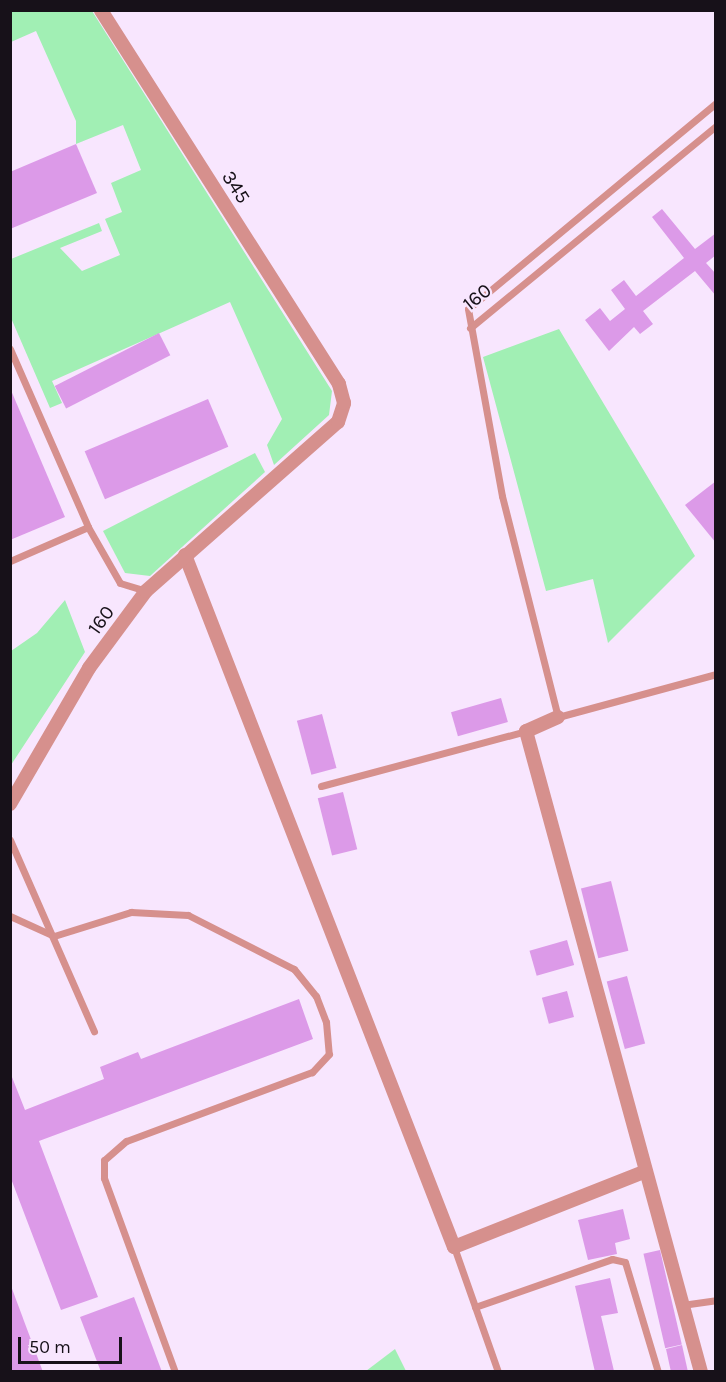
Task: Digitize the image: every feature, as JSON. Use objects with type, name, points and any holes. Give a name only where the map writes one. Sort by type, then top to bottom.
[{"type":"street","name":"345","points":[[100,10],[339,384]]},
{"type":"street","name":"160","points":[[10,804],[90,668],[146,591],[338,422],[344,403],[339,384]]},
{"type":"street","points":[[185,555],[454,1247],[646,1171]]},
{"type":"street","points":[[558,717],[526,731],[701,1371]]},
{"type":"lane","name":"160","points":[[470,328],[468,309],[716,103]]},
{"type":"lane","name":"160","points":[[470,328],[716,126]]},
{"type":"lane","points":[[470,328],[502,496],[558,717],[716,674]]},
{"type":"lane","points":[[10,348],[88,527],[120,583],[146,591]]},
{"type":"lane","points":[[10,561],[88,527]]},
{"type":"lane","points":[[321,786],[526,731]]},
{"type":"lane","points":[[10,840],[94,1031]]},
{"type":"lane","points":[[10,916],[54,936],[131,912],[188,915],[294,969],[316,996],[326,1022],[329,1054],[312,1072],[126,1141],[105,1160],[104,1178],[176,1371]]},
{"type":"lane","points":[[454,1247],[498,1371]]},
{"type":"lane","points":[[475,1307],[612,1259],[625,1262],[658,1371]]},
{"type":"lane","points":[[682,1305],[716,1300]]},
{"type":"green space","points":[[10,11],[92,11],[332,391],[329,415],[274,465],[267,445],[282,419],[230,302],[52,381],[62,403],[50,408],[11,318],[11,259],[99,223],[102,231],[60,248],[82,271],[120,255],[105,219],[122,212],[111,183],[141,170],[123,125],[76,144],[76,121],[36,31],[11,42]]},
{"type":"green space","points":[[559,329],[695,556],[608,643],[593,579],[546,591],[483,357]]},
{"type":"green space","points":[[255,453],[265,472],[150,576],[125,573],[103,531]]},
{"type":"green space","points":[[65,600],[85,652],[11,765],[11,651],[37,633]]},
{"type":"green space","points":[[395,1349],[406,1371],[366,1371]]},
{"type":"building","points":[[76,144],[97,193],[10,229],[10,172]]},
{"type":"building","points":[[662,209],[695,249],[716,233],[716,255],[706,263],[716,274],[716,296],[695,271],[643,311],[653,324],[640,334],[634,327],[609,351],[585,320],[600,308],[610,321],[625,309],[611,290],[624,280],[636,296],[684,258],[652,217]]},
{"type":"building","points":[[159,333],[170,355],[66,408],[55,386]]},
{"type":"building","points":[[10,388],[65,517],[10,540]]},
{"type":"building","points":[[208,399],[228,447],[105,499],[85,451]]},
{"type":"building","points":[[716,481],[716,543],[685,505]]},
{"type":"building","points":[[501,698],[508,722],[458,736],[451,712]]},
{"type":"building","points":[[322,714],[336,768],[311,775],[297,721]]},
{"type":"building","points":[[343,792],[357,849],[332,856],[318,798]]},
{"type":"building","points":[[611,881],[628,951],[598,958],[581,888]]},
{"type":"building","points":[[567,940],[574,965],[537,976],[530,951]]},
{"type":"building","points":[[627,976],[645,1044],[625,1049],[607,981]]},
{"type":"building","points":[[567,991],[574,1017],[549,1024],[542,998]]},
{"type":"building","points":[[299,999],[313,1039],[39,1141],[98,1297],[61,1310],[10,1176],[10,1072],[25,1110],[104,1079],[100,1067],[138,1052],[141,1059]]},
{"type":"building","points":[[623,1209],[630,1239],[615,1243],[617,1254],[588,1260],[578,1220]]},
{"type":"building","points":[[660,1250],[682,1345],[665,1348],[643,1254]]},
{"type":"building","points":[[610,1278],[618,1313],[601,1316],[614,1371],[595,1372],[575,1286]]},
{"type":"building","points":[[11,1286],[43,1372],[10,1372]]},
{"type":"building","points":[[134,1297],[162,1372],[101,1372],[80,1317]]},
{"type":"building","points":[[682,1345],[688,1372],[671,1372],[666,1349]]}]
